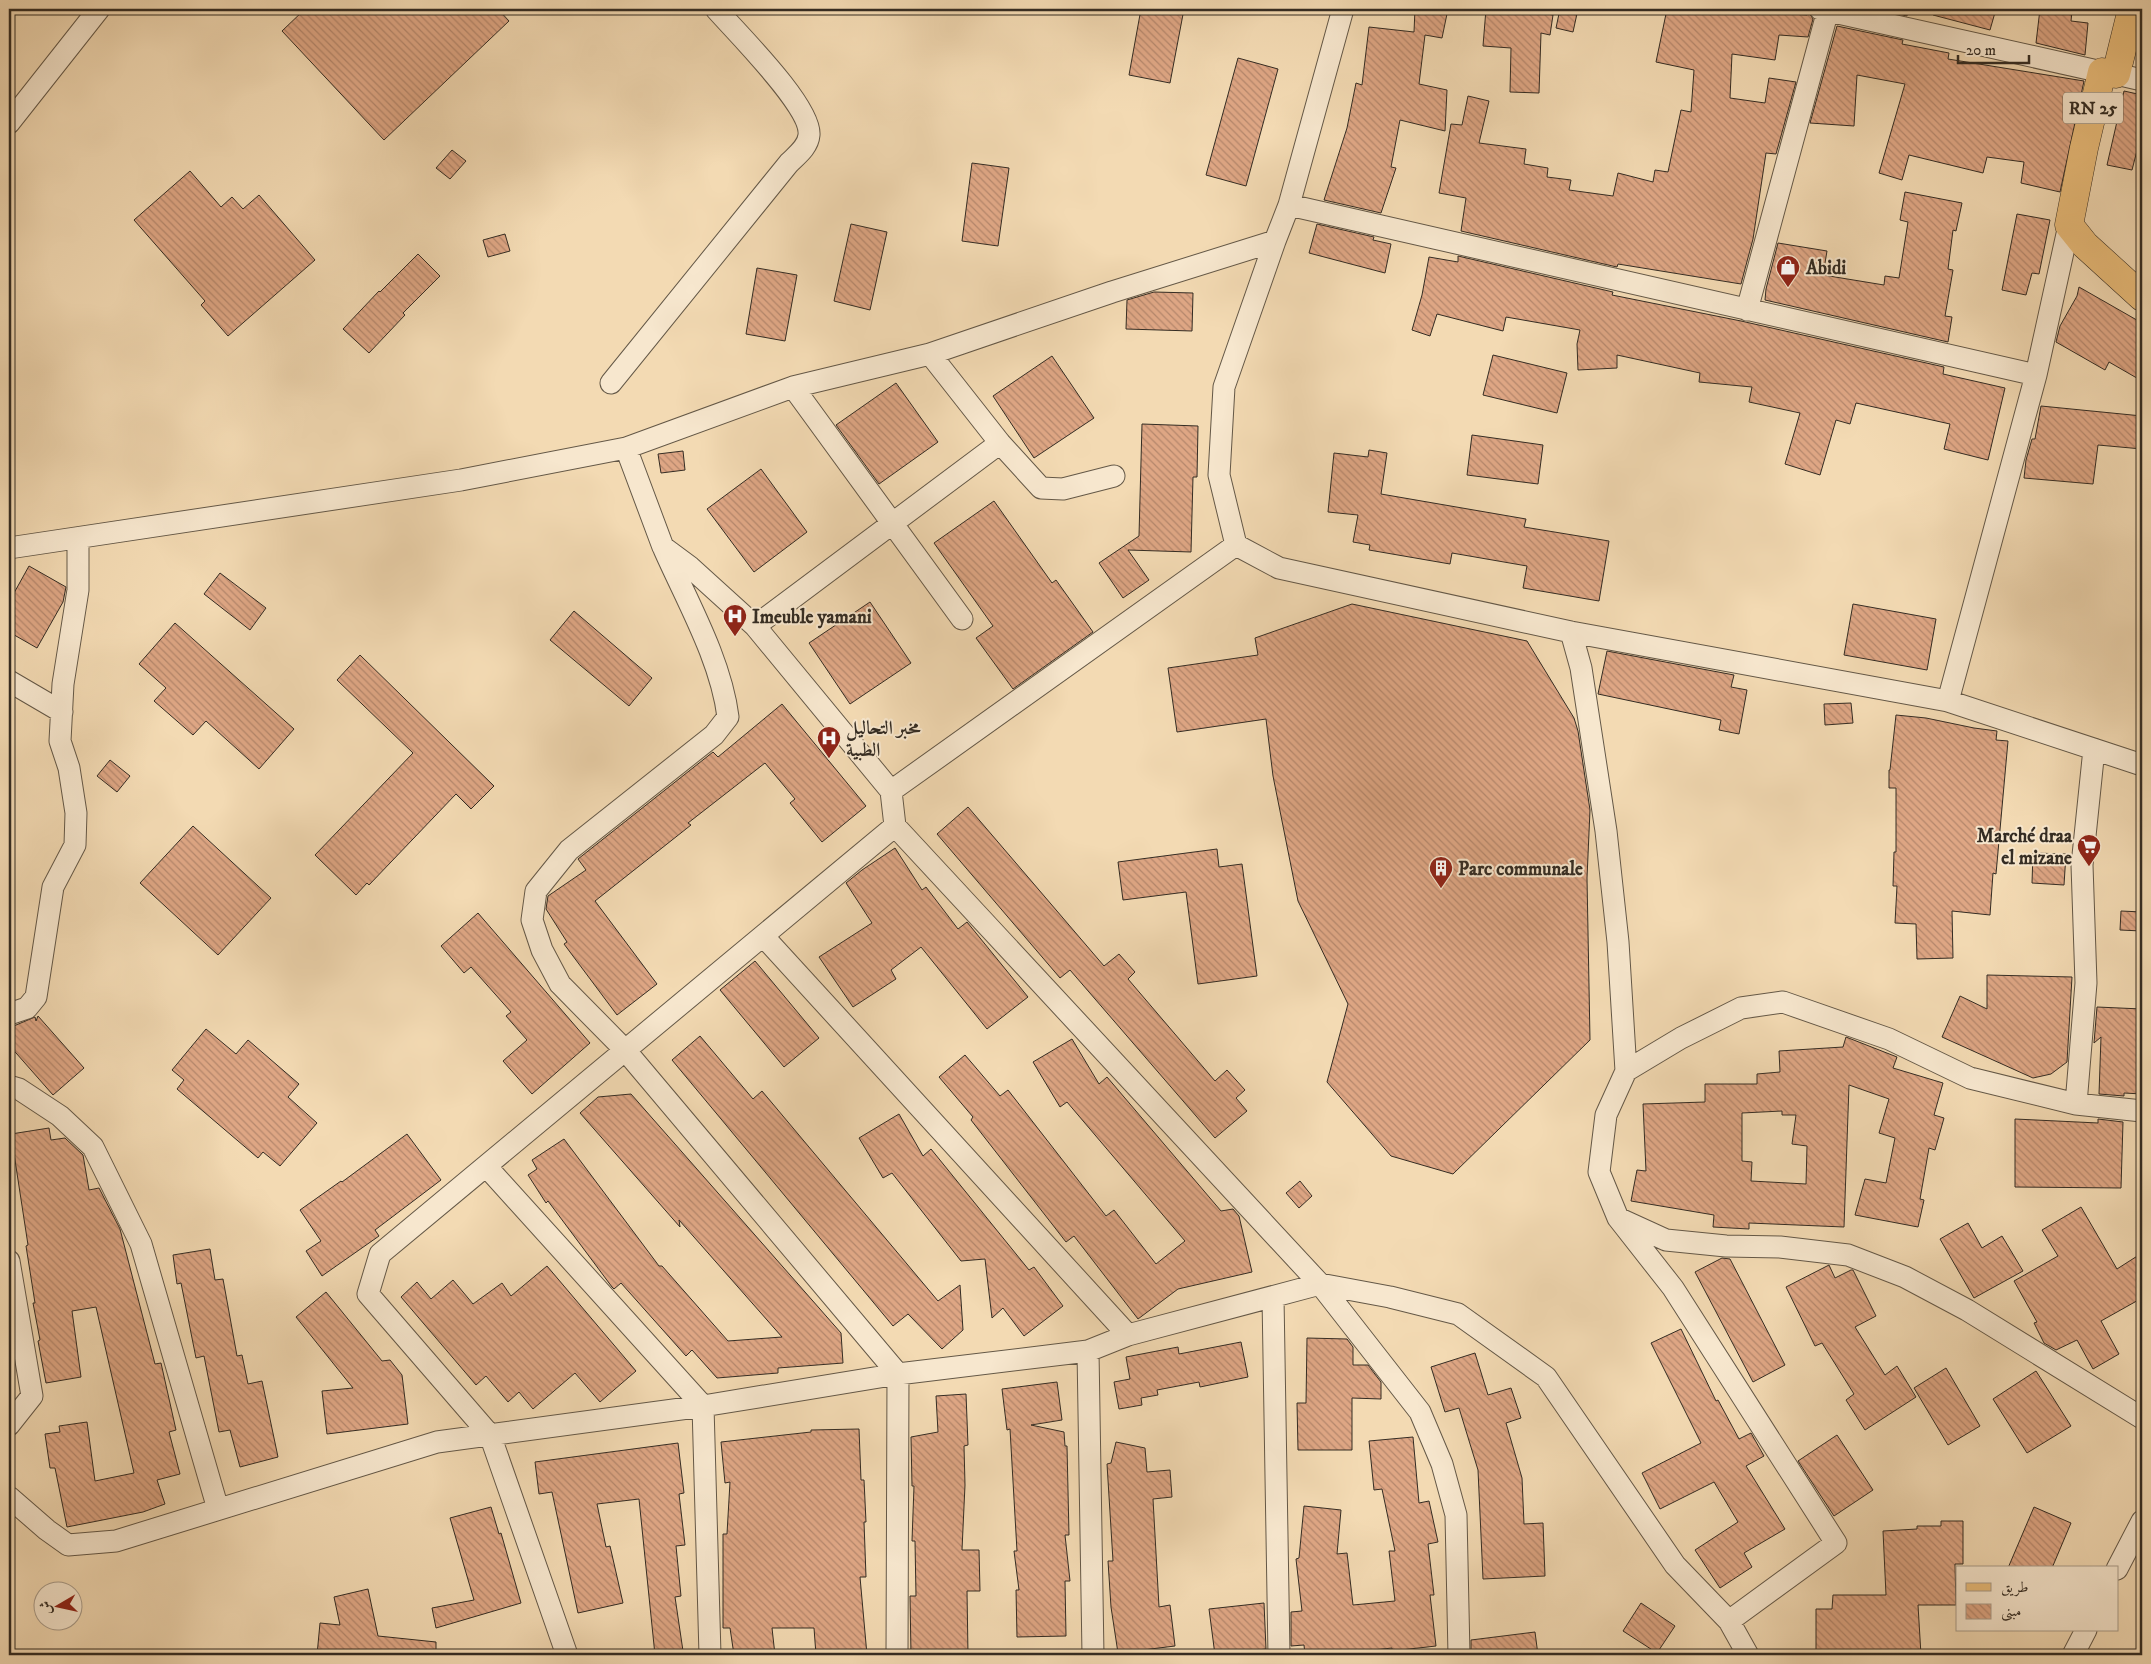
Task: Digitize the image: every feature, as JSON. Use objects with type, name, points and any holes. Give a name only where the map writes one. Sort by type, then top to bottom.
[{"type":"main road","name":"RN 25","points":[[2069,225],[2084,148],[2132,9]]},
{"type":"main road","points":[[2069,225],[2085,245],[2142,297]]},
{"type":"street","points":[[9,123],[99,9]]},
{"type":"street","points":[[611,383],[789,163],[807,144],[809,134],[807,121],[791,94],[716,9]]},
{"type":"street","points":[[1343,9],[1290,205],[1275,241],[1224,387],[1219,475],[1236,545],[1279,568],[1571,632],[1948,701],[2142,765]]},
{"type":"street","points":[[1747,310],[1824,10],[2142,80]]},
{"type":"street","points":[[1290,205],[2036,375]]},
{"type":"street","points":[[1948,701],[2036,375],[2069,225]]},
{"type":"street","points":[[9,548],[462,480],[626,448],[793,387],[930,354],[1112,292],[1275,241]]},
{"type":"street","points":[[930,354],[1000,444],[1041,488],[1063,490],[1114,476]]},
{"type":"street","points":[[793,387],[962,619]]},
{"type":"street","points":[[755,626],[1000,444]]},
{"type":"street","points":[[626,448],[663,547],[707,645],[725,696],[728,717],[714,735],[569,850],[536,891],[532,920],[542,950],[560,984],[626,1050],[898,1374],[897,1655]]},
{"type":"street","points":[[9,1014],[28,1008],[36,997],[53,887],[75,845],[76,813],[69,768],[60,741],[63,684],[78,590],[78,538]]},
{"type":"street","points":[[891,791],[1236,545]]},
{"type":"street","points":[[663,547],[690,567],[755,626],[891,791],[895,826],[1320,1284],[1420,1412],[1442,1464],[1456,1515],[1458,1655]]},
{"type":"street","points":[[1571,632],[1581,668],[1606,831],[1618,942],[1626,1071],[1606,1115],[1599,1172],[1618,1218],[1673,1288],[1836,1543],[1729,1621]]},
{"type":"street","points":[[9,681],[62,712]]},
{"type":"street","points":[[2076,1104],[2086,983],[2082,865],[2094,749]]},
{"type":"street","points":[[568,1655],[490,1435],[368,1294],[380,1254],[764,937],[895,826]]},
{"type":"street","points":[[764,937],[1128,1335]]},
{"type":"street","points":[[1626,1071],[1682,1038],[1741,1008],[1783,1002],[1889,1039],[1970,1078],[2076,1104],[2142,1111]]},
{"type":"street","points":[[9,1086],[19,1088],[60,1116],[94,1147],[141,1244],[218,1509]]},
{"type":"street","points":[[486,1166],[703,1406],[710,1655]]},
{"type":"street","points":[[1618,1218],[1666,1240],[1848,1255],[1905,1277],[1967,1310],[2142,1418]]},
{"type":"street","points":[[9,1262],[32,1396],[9,1425]]},
{"type":"street","points":[[9,1498],[68,1545],[116,1541],[437,1442],[703,1406],[898,1374],[1088,1351],[1128,1335],[1320,1284],[1390,1297],[1458,1314],[1546,1377],[1675,1564],[1729,1621],[1748,1655]]},
{"type":"street","points":[[1273,1297],[1279,1655]]},
{"type":"street","points":[[1088,1351],[1093,1655]]},
{"type":"street","points":[[2118,1567],[2142,1521]]},
{"type":"street","points":[[2073,1655],[2085,1632]]},
{"type":"building","points":[[305,9],[498,9],[509,21],[384,140],[282,31]]},
{"type":"building","points":[[1141,9],[1184,9],[1170,83],[1129,75]]},
{"type":"building","points":[[1415,9],[1448,9],[1442,38],[1425,35],[1419,84],[1447,90],[1445,131],[1400,120],[1391,167],[1396,168],[1381,213],[1324,200],[1347,128],[1356,83],[1362,85],[1369,27],[1414,32]]},
{"type":"building","points":[[1486,9],[1517,9],[1553,15],[1550,35],[1541,33],[1539,93],[1510,92],[1511,48],[1483,46]]},
{"type":"building","points":[[1560,9],[1578,9],[1573,32],[1556,28]]},
{"type":"building","points":[[1667,9],[1683,9],[1707,14],[1708,9],[1807,15],[1808,11],[1813,19],[1808,37],[1779,35],[1775,60],[1732,54],[1730,98],[1765,103],[1769,78],[1796,82],[1776,154],[1766,153],[1753,239],[1741,284],[1618,264],[1617,267],[1461,231],[1466,198],[1439,193],[1451,124],[1462,125],[1468,96],[1489,101],[1479,143],[1526,149],[1524,164],[1548,168],[1547,177],[1571,180],[1569,190],[1613,196],[1618,173],[1653,182],[1655,170],[1668,172],[1681,110],[1691,112],[1694,70],[1656,62]]},
{"type":"building","points":[[1876,9],[1908,9],[1907,16]]},
{"type":"building","points":[[1934,9],[1996,9],[1990,30],[1933,15]]},
{"type":"building","points":[[2040,9],[2072,11],[2071,21],[2088,23],[2085,55],[2036,43]]},
{"type":"building","points":[[1837,26],[1903,40],[1902,44],[1949,53],[1948,59],[2084,81],[2060,192],[2021,183],[2024,162],[1987,157],[1983,173],[1909,155],[1902,180],[1879,173],[1905,84],[1857,75],[1854,126],[1810,123]]},
{"type":"building","points":[[1238,58],[1278,69],[1246,186],[1206,175]]},
{"type":"building","points":[[2124,91],[2142,95],[2142,131],[2132,170],[2107,165]]},
{"type":"building","points":[[452,150],[466,161],[450,179],[436,168]]},
{"type":"building","points":[[972,163],[1009,168],[998,246],[962,241]]},
{"type":"building","points":[[190,171],[221,207],[232,197],[243,209],[259,195],[315,260],[228,336],[201,305],[205,301],[134,220]]},
{"type":"building","points":[[1905,192],[1962,203],[1956,231],[1953,230],[1948,269],[1953,270],[1945,316],[1952,317],[1948,342],[1765,300],[1778,243],[1827,251],[1823,275],[1884,285],[1885,276],[1899,278],[1908,222],[1900,220]]},
{"type":"building","points":[[2017,214],[2050,220],[2039,274],[2032,273],[2026,295],[2002,290]]},
{"type":"building","points":[[851,224],[887,232],[870,310],[834,301]]},
{"type":"building","points":[[1317,224],[1374,237],[1373,240],[1391,244],[1385,273],[1309,253]]},
{"type":"building","points":[[505,234],[510,251],[488,257],[483,240]]},
{"type":"building","points":[[418,254],[440,276],[403,313],[405,315],[369,353],[343,329]]},
{"type":"building","points":[[1458,256],[1613,292],[1612,295],[1741,321],[1944,367],[1943,374],[2005,388],[1988,460],[1944,449],[1950,424],[1856,403],[1850,424],[1836,420],[1820,475],[1785,464],[1800,413],[1749,402],[1752,387],[1699,382],[1700,373],[1617,355],[1617,368],[1578,370],[1577,344],[1580,330],[1506,317],[1503,331],[1437,314],[1430,336],[1412,330],[1422,295],[1429,257],[1458,262]]},
{"type":"building","points":[[757,268],[797,275],[785,341],[746,334]]},
{"type":"building","points":[[2079,287],[2142,323],[2142,381],[2109,362],[2105,370],[2056,342],[2060,326],[2077,296]]},
{"type":"building","points":[[1154,292],[1193,293],[1192,331],[1126,329],[1127,300]]},
{"type":"building","points":[[1493,355],[1567,373],[1557,413],[1483,395]]},
{"type":"building","points":[[1052,356],[1094,418],[1034,458],[993,396]]},
{"type":"building","points":[[896,383],[938,442],[879,484],[836,425]]},
{"type":"building","points":[[2041,406],[2142,416],[2142,449],[2098,445],[2093,484],[2024,478],[2026,460],[2032,439],[2035,439]]},
{"type":"building","points":[[1142,424],[1198,426],[1197,477],[1193,477],[1191,552],[1128,550],[1149,580],[1123,598],[1099,563],[1139,536]]},
{"type":"building","points":[[1472,435],[1543,445],[1538,484],[1467,475]]},
{"type":"building","points":[[1369,450],[1387,453],[1381,494],[1526,519],[1524,527],[1609,541],[1599,601],[1523,588],[1527,566],[1452,553],[1450,564],[1369,550],[1370,545],[1353,542],[1358,515],[1328,512],[1334,453],[1368,457]]},
{"type":"building","points":[[683,451],[685,470],[661,473],[658,454]]},
{"type":"building","points":[[761,469],[807,532],[754,572],[707,509]]},
{"type":"building","points":[[994,501],[1052,583],[1056,580],[1093,632],[1013,689],[976,638],[993,626],[934,543]]},
{"type":"building","points":[[29,566],[66,587],[63,602],[37,648],[9,632],[9,602]]},
{"type":"building","points":[[220,573],[266,608],[250,630],[204,594]]},
{"type":"building","points":[[870,602],[911,663],[850,704],[809,643]]},
{"type":"building","name":"Parc communale","points":[[1352,604],[1527,641],[1574,718],[1578,731],[1590,810],[1587,878],[1590,1040],[1453,1174],[1391,1156],[1327,1082],[1348,1004],[1298,901],[1273,776],[1266,719],[1177,732],[1168,668],[1258,655],[1255,638]]},
{"type":"building","points":[[1853,604],[1936,619],[1927,670],[1844,655]]},
{"type":"building","points":[[574,611],[652,678],[629,706],[550,640]]},
{"type":"building","points":[[175,623],[294,729],[259,769],[206,721],[193,735],[154,701],[166,688],[139,664]]},
{"type":"building","points":[[1607,651],[1734,675],[1731,687],[1747,690],[1739,734],[1719,730],[1721,720],[1598,694]]},
{"type":"building","points":[[360,655],[494,786],[471,809],[456,794],[369,885],[367,883],[356,895],[315,855],[413,753],[337,680]]},
{"type":"building","points":[[1851,703],[1853,723],[1825,725],[1824,704]]},
{"type":"building","points":[[782,704],[866,806],[822,842],[790,803],[795,799],[765,763],[688,823],[691,825],[595,901],[657,984],[617,1015],[564,944],[567,942],[546,909],[548,896],[586,870],[578,859],[713,752],[718,757]]},
{"type":"building","points":[[1896,715],[1926,718],[1997,731],[1996,740],[2008,741],[1996,874],[1993,873],[1990,915],[1952,911],[1953,958],[1917,959],[1916,924],[1895,923],[1897,886],[1893,886],[1894,852],[1896,852],[1896,788],[1889,788],[1889,770]]},
{"type":"building","points":[[110,760],[130,776],[117,792],[97,776]]},
{"type":"building","points":[[968,807],[1104,966],[1119,954],[1135,972],[1128,979],[1215,1081],[1227,1070],[1245,1090],[1236,1098],[1247,1111],[1215,1138],[1070,970],[1060,978],[937,834]]},
{"type":"building","points":[[193,826],[271,898],[218,955],[140,883]]},
{"type":"building","points":[[895,848],[922,890],[926,887],[958,929],[967,922],[1028,997],[987,1029],[921,947],[891,970],[896,979],[853,1007],[819,957],[872,923],[846,883]]},
{"type":"building","points":[[1217,849],[1219,867],[1242,864],[1257,976],[1198,984],[1186,892],[1123,900],[1118,862]]},
{"type":"building","points":[[2033,853],[2066,854],[2064,885],[2032,883]]},
{"type":"building","points":[[2121,911],[2142,912],[2142,931],[2120,930]]},
{"type":"building","points":[[478,913],[590,1043],[532,1094],[503,1061],[527,1040],[506,1016],[511,1012],[471,967],[464,973],[441,946]]},
{"type":"building","points":[[755,961],[819,1038],[784,1067],[720,990]]},
{"type":"building","points":[[1987,975],[2072,977],[2067,1062],[2051,1074],[2033,1078],[1942,1037],[1960,996],[1987,1009]]},
{"type":"building","points":[[2097,1007],[2142,1009],[2142,1094],[2124,1093],[2124,1096],[2099,1094],[2101,1037],[2094,1043]]},
{"type":"building","points":[[38,1016],[84,1068],[53,1095],[9,1045],[9,1028],[35,1017],[36,1021]]},
{"type":"building","points":[[206,1029],[236,1054],[248,1040],[299,1084],[288,1097],[317,1123],[280,1166],[263,1152],[258,1158],[177,1089],[184,1080],[172,1070]]},
{"type":"building","points":[[700,1036],[753,1099],[762,1091],[938,1301],[960,1285],[963,1330],[942,1349],[908,1314],[893,1326],[672,1060]]},
{"type":"building","points":[[1846,1037],[1897,1057],[1893,1068],[1943,1083],[1934,1115],[1944,1118],[1935,1150],[1929,1148],[1920,1199],[1924,1200],[1918,1227],[1855,1215],[1865,1179],[1886,1183],[1895,1138],[1879,1133],[1889,1099],[1849,1085],[1844,1227],[1749,1223],[1749,1229],[1713,1227],[1714,1215],[1631,1201],[1637,1170],[1646,1171],[1643,1104],[1705,1102],[1705,1084],[1757,1084],[1757,1074],[1780,1072],[1779,1051],[1843,1047]],"holes":[[[1782,1111],[1782,1115],[1796,1115],[1792,1144],[1807,1146],[1806,1184],[1751,1181],[1752,1162],[1742,1161],[1742,1113]]]},
{"type":"building","points":[[1072,1039],[1099,1084],[1107,1077],[1221,1211],[1233,1209],[1239,1216],[1252,1272],[1178,1289],[1138,1319],[1074,1236],[1066,1242],[971,1120],[973,1117],[939,1077],[965,1055],[1000,1096],[1008,1090],[1106,1216],[1114,1210],[1156,1264],[1185,1241],[1067,1102],[1060,1107],[1033,1062]]},
{"type":"building","points":[[631,1094],[841,1333],[843,1363],[778,1368],[778,1373],[717,1378],[692,1350],[686,1356],[621,1283],[614,1289],[612,1287],[548,1201],[546,1203],[528,1175],[537,1169],[532,1160],[564,1139],[659,1266],[662,1266],[728,1341],[782,1337],[679,1220],[680,1227],[580,1113],[598,1097]]},
{"type":"building","points":[[899,1114],[923,1156],[931,1149],[1029,1270],[1034,1267],[1063,1306],[1024,1336],[1003,1308],[992,1318],[985,1259],[961,1261],[892,1173],[883,1178],[859,1138]]},
{"type":"building","points":[[2015,1119],[2098,1123],[2098,1119],[2123,1122],[2121,1188],[2015,1187]]},
{"type":"building","points":[[49,1128],[51,1140],[65,1138],[83,1155],[89,1190],[99,1188],[120,1229],[155,1364],[161,1363],[176,1430],[169,1432],[180,1474],[157,1480],[165,1504],[143,1512],[67,1527],[55,1468],[50,1468],[45,1434],[60,1432],[59,1426],[87,1422],[95,1481],[134,1473],[96,1307],[72,1311],[81,1377],[46,1383],[38,1341],[40,1340],[26,1246],[28,1245],[11,1134]]},
{"type":"building","points":[[407,1134],[441,1180],[375,1230],[379,1236],[322,1276],[306,1251],[321,1241],[300,1210]]},
{"type":"building","points":[[1300,1181],[1312,1196],[1299,1208],[1286,1193]]},
{"type":"building","points":[[2081,1207],[2117,1269],[2142,1253],[2142,1298],[2101,1321],[2119,1354],[2093,1369],[2077,1340],[2056,1350],[2044,1343],[2034,1323],[2037,1322],[2014,1281],[2058,1256],[2042,1230]]},
{"type":"building","points":[[1968,1223],[1982,1248],[2002,1236],[2023,1271],[1974,1298],[1940,1239]]},
{"type":"building","points":[[210,1249],[215,1280],[223,1279],[237,1356],[242,1355],[248,1384],[262,1381],[278,1457],[240,1467],[230,1430],[219,1432],[204,1356],[196,1358],[181,1283],[177,1284],[173,1255]]},
{"type":"building","points":[[1722,1258],[1730,1259],[1785,1365],[1753,1382],[1695,1272]]},
{"type":"building","points":[[1829,1265],[1835,1278],[1853,1270],[1876,1316],[1855,1327],[1885,1375],[1897,1366],[1916,1397],[1865,1430],[1846,1400],[1854,1394],[1822,1343],[1815,1346],[1786,1287]]},
{"type":"building","points":[[547,1266],[636,1371],[600,1402],[575,1373],[533,1409],[519,1392],[508,1402],[486,1376],[476,1385],[401,1297],[417,1282],[431,1299],[453,1280],[473,1304],[502,1283],[511,1296]]},
{"type":"building","points":[[326,1292],[382,1361],[390,1360],[402,1375],[408,1424],[327,1434],[322,1391],[353,1388],[296,1317]]},
{"type":"building","points":[[1681,1329],[1716,1401],[1718,1400],[1739,1439],[1751,1433],[1764,1456],[1746,1466],[1785,1529],[1744,1553],[1752,1567],[1720,1588],[1695,1550],[1738,1522],[1714,1482],[1660,1509],[1642,1473],[1701,1443],[1651,1343]]},
{"type":"building","points":[[1307,1338],[1347,1339],[1353,1347],[1353,1365],[1368,1365],[1381,1382],[1381,1399],[1352,1398],[1352,1450],[1298,1450],[1297,1403],[1306,1403]]},
{"type":"building","points":[[1241,1342],[1248,1377],[1200,1387],[1199,1382],[1157,1390],[1158,1395],[1141,1398],[1142,1405],[1119,1409],[1114,1382],[1130,1379],[1126,1357],[1178,1347],[1179,1354]]},
{"type":"building","points":[[1475,1353],[1488,1395],[1511,1388],[1521,1418],[1506,1423],[1522,1478],[1524,1524],[1543,1523],[1545,1576],[1483,1579],[1478,1470],[1459,1408],[1445,1412],[1431,1367]]},
{"type":"building","points":[[1946,1368],[1980,1426],[1948,1445],[1914,1388]]},
{"type":"building","points":[[2036,1371],[2071,1426],[2027,1453],[1993,1399]]},
{"type":"building","points":[[1057,1382],[1062,1420],[1031,1425],[1064,1432],[1065,1446],[1067,1446],[1069,1535],[1065,1535],[1070,1581],[1065,1581],[1066,1636],[1017,1637],[1016,1590],[1019,1590],[1014,1551],[1017,1551],[1010,1429],[1007,1430],[1002,1389]]},
{"type":"building","points":[[966,1394],[968,1445],[964,1446],[965,1485],[962,1550],[979,1550],[980,1591],[967,1591],[968,1655],[911,1655],[910,1596],[916,1596],[915,1541],[912,1541],[914,1486],[912,1486],[911,1437],[938,1432],[936,1396]]},
{"type":"building","points":[[859,1429],[861,1480],[864,1480],[866,1522],[864,1522],[866,1577],[860,1577],[867,1655],[816,1655],[814,1628],[772,1628],[775,1655],[734,1655],[730,1628],[723,1628],[723,1534],[727,1534],[730,1482],[725,1483],[721,1442],[811,1432],[811,1430]]},
{"type":"building","points":[[1837,1435],[1873,1490],[1834,1516],[1798,1461]]},
{"type":"building","points":[[1413,1437],[1419,1503],[1429,1501],[1438,1542],[1428,1544],[1434,1595],[1430,1595],[1436,1646],[1392,1651],[1392,1648],[1328,1655],[1305,1655],[1304,1645],[1291,1646],[1291,1612],[1302,1611],[1296,1559],[1299,1558],[1304,1506],[1341,1510],[1337,1554],[1347,1553],[1353,1605],[1395,1601],[1389,1551],[1395,1551],[1382,1489],[1374,1490],[1369,1441]]},
{"type":"building","points":[[1116,1442],[1145,1448],[1147,1472],[1170,1470],[1172,1497],[1153,1499],[1159,1607],[1170,1605],[1175,1646],[1118,1653],[1111,1607],[1108,1561],[1113,1561],[1107,1464],[1111,1463]]},
{"type":"building","points":[[678,1443],[684,1493],[679,1494],[685,1545],[676,1546],[681,1596],[675,1597],[683,1651],[655,1655],[639,1499],[597,1504],[606,1547],[610,1546],[623,1603],[578,1613],[552,1492],[539,1494],[535,1462]]},
{"type":"building","points":[[491,1507],[499,1534],[501,1533],[521,1603],[436,1628],[432,1608],[474,1600],[450,1518]]},
{"type":"building","points":[[2034,1507],[2071,1523],[2053,1566],[2009,1566]]},
{"type":"building","points":[[1941,1521],[1963,1521],[1963,1564],[1955,1564],[1956,1605],[1918,1605],[1921,1655],[1816,1655],[1816,1609],[1832,1609],[1833,1595],[1886,1595],[1883,1531],[1917,1529],[1917,1526],[1941,1526]]},
{"type":"building","points":[[368,1589],[378,1636],[436,1642],[436,1655],[317,1655],[320,1623],[340,1625],[334,1597]]},
{"type":"building","points":[[1264,1603],[1266,1649],[1215,1655],[1209,1609]]},
{"type":"building","points":[[1641,1603],[1675,1626],[1657,1653],[1623,1631]]},
{"type":"building","points":[[1535,1632],[1538,1655],[1471,1655],[1471,1640]]},
{"type":"place","name":"Abidi","points":[[1788,288]]},
{"type":"place","name":"Imeuble yamani","points":[[735,637]]},
{"type":"place","name":"مخبر التحاليل الطبية","points":[[829,759]]},
{"type":"place","name":"Marché draa el mizane","points":[[2089,867]]},
{"type":"place","name":"Parc communale","points":[[1441,889]]}]
